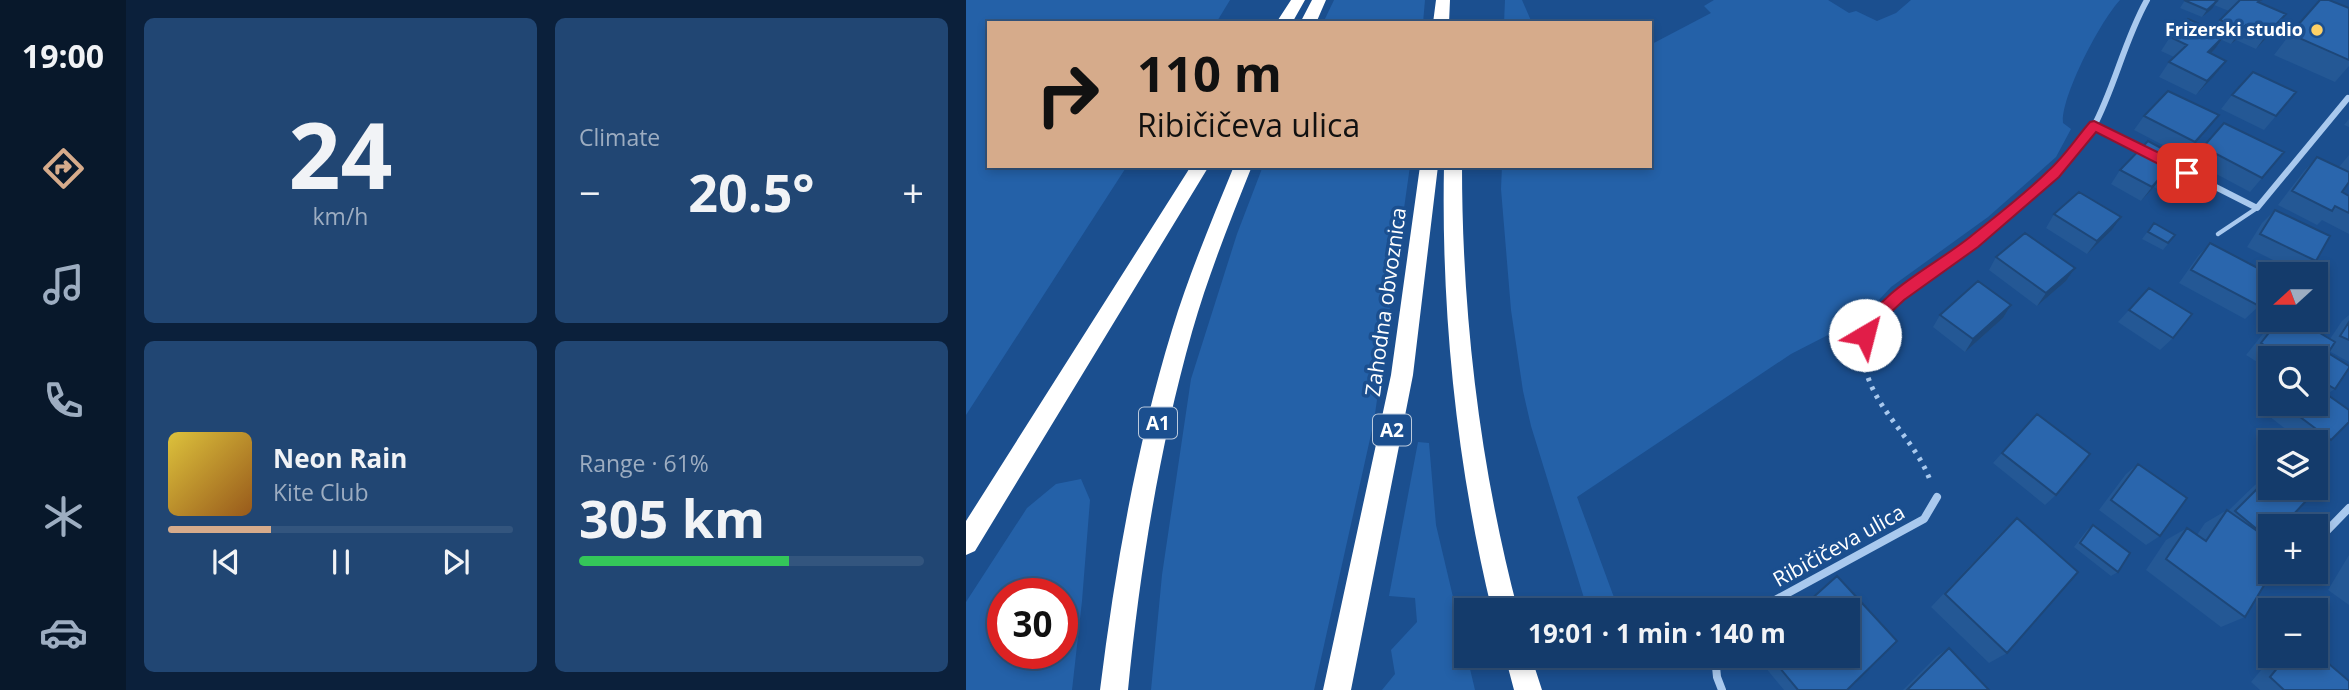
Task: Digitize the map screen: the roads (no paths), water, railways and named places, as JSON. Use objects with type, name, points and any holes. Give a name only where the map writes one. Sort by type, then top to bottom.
[{"type":"highway","points":[[1285,21],[1298,0]]},
{"type":"highway","points":[[1309,21],[1319,0]]},
{"type":"highway","points":[[1441,21],[1443,0]]},
{"type":"highway","points":[[966,543],[1199,168]]},
{"type":"highway","name":"A1","points":[[1114,690],[1131,555],[1163,400],[1191,303],[1241,168]]},
{"type":"highway","name":"Zahodna obvoznica","points":[[1337,690],[1402,374],[1429,168]]},
{"type":"highway","points":[[1453,168],[1456,277],[1462,359],[1479,484],[1502,598]]},
{"type":"highway","points":[[1522,668],[1528,690]]},
{"type":"street","points":[[1865,335],[1882,311],[1899,295],[1973,243],[2054,174],[2094,125],[2126,40],[2147,0]]},
{"type":"street","points":[[2176,167],[2257,208],[2348,98]]},
{"type":"street","points":[[2094,125],[2152,155]]},
{"type":"street","name":"Ribičičeva ulica","points":[[1779,598],[1924,519],[1937,497]]},
{"type":"street","points":[[2328,530],[2349,508]]},
{"type":"street","points":[[1717,668],[1722,690]]},
{"type":"lane","points":[[2218,234],[2257,208]]},
{"type":"place","name":"Frizerski studio","points":[[2317,30]]}]
